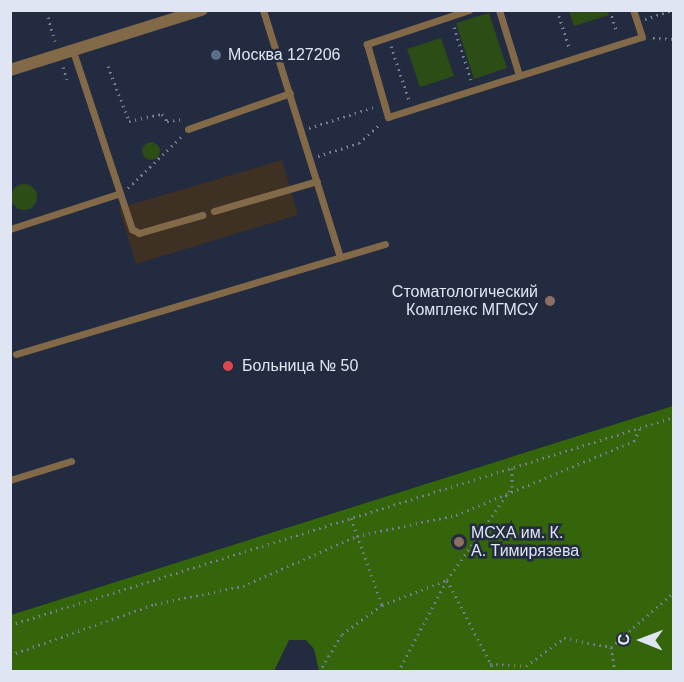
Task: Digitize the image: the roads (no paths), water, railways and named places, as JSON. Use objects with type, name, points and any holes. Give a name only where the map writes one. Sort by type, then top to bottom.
[{"type":"street","points":[[10,70],[181,14],[202,10]]},
{"type":"lane","points":[[263,10],[340,257]]},
{"type":"lane","points":[[469,10],[367,44],[388,117],[642,37],[633,10]]},
{"type":"lane","points":[[500,10],[519,75]]},
{"type":"lane","points":[[73,51],[118,194],[135,233],[202,215]]},
{"type":"lane","points":[[188,129],[290,93]]},
{"type":"lane","points":[[214,211],[317,181]]},
{"type":"lane","points":[[10,229],[118,194]]},
{"type":"lane","points":[[16,354],[385,244]]},
{"type":"lane","points":[[10,480],[71,460]]},
{"type":"place","name":"Москва 127206","points":[[216,55]]},
{"type":"place","name":"Стоматологический Комплекс МГМСУ","points":[[550,301]]},
{"type":"place","name":"Больница № 50","points":[[228,366]]},
{"type":"place","name":"МСХА им. К. А. Тимирязева","points":[[459,542]]}]
